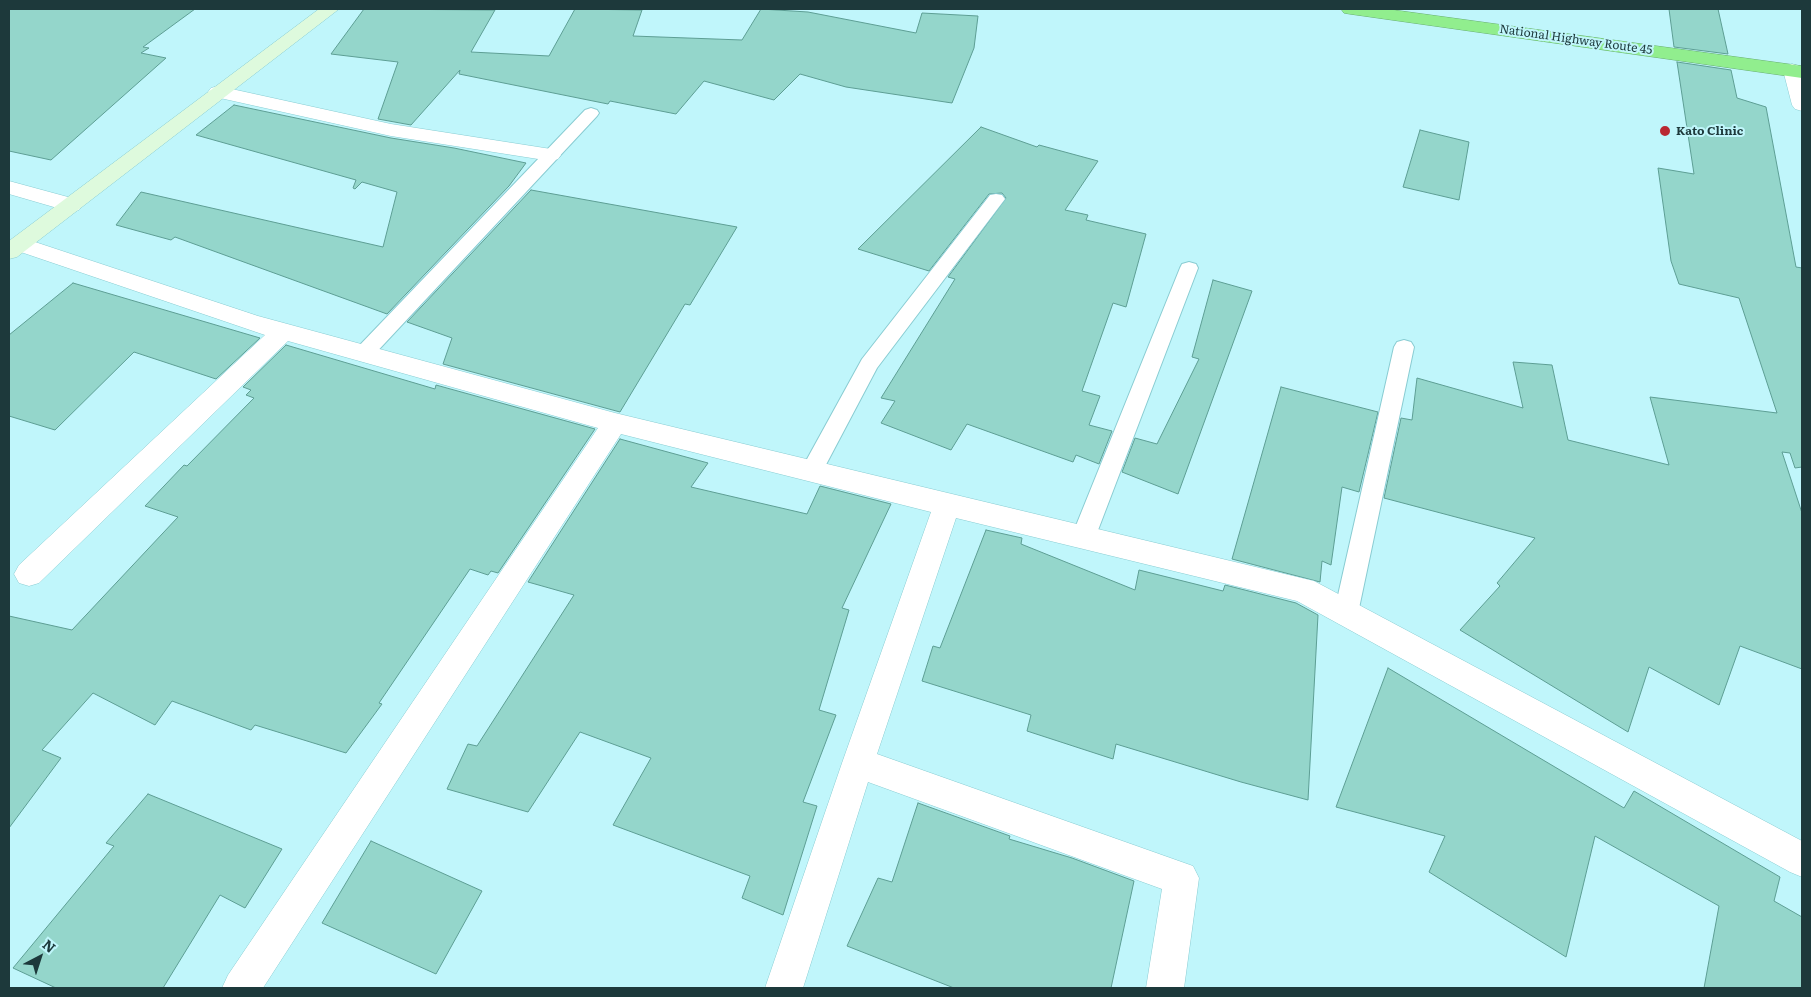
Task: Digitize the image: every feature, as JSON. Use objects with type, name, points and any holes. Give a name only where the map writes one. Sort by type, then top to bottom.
[{"type":"highway","name":"National Highway Route 45","points":[[1350,9],[1797,71]]},
{"type":"street","points":[[14,248],[330,9]]},
{"type":"street","points":[[1797,71],[1802,105]]},
{"type":"street","points":[[218,92],[391,130],[551,155]]},
{"type":"street","points":[[9,187],[71,205]]},
{"type":"street","points":[[14,248],[284,332],[615,423],[1082,538],[1304,590],[1802,860]]},
{"type":"street","points":[[29,574],[284,332]]},
{"type":"street","points":[[241,988],[615,423]]},
{"type":"street","points":[[784,988],[858,763],[947,505]]},
{"type":"street","points":[[858,763],[1181,878],[1165,988]]},
{"type":"lane","points":[[364,353],[591,113]]},
{"type":"lane","points":[[812,470],[869,364],[996,199]]},
{"type":"lane","points":[[1082,538],[1189,268]]},
{"type":"lane","points":[[1346,613],[1404,347]]},
{"type":"building","points":[[9,9],[195,9],[143,47],[149,48],[141,53],[166,58],[51,160],[9,151]]},
{"type":"building","points":[[364,9],[495,10],[471,52],[549,56],[575,9],[642,10],[633,36],[742,40],[761,9],[808,12],[916,33],[922,13],[978,16],[974,48],[952,103],[846,87],[800,74],[774,100],[704,81],[676,114],[610,101],[608,104],[459,74],[460,70],[411,125],[378,119],[398,62],[331,54]]},
{"type":"building","points":[[1669,9],[1718,9],[1728,54],[1674,47]]},
{"type":"building","points":[[1677,62],[1731,70],[1737,98],[1766,107],[1796,267],[1802,268],[1802,467],[1795,468],[1790,453],[1782,452],[1802,513],[1802,669],[1740,646],[1719,705],[1649,667],[1628,732],[1460,630],[1500,586],[1497,583],[1535,538],[1384,498],[1401,418],[1412,420],[1417,378],[1523,408],[1513,362],[1552,365],[1568,440],[1669,465],[1650,397],[1777,413],[1739,298],[1679,284],[1671,261],[1658,168],[1694,174]]},
{"type":"building","points":[[234,105],[391,138],[454,148],[526,163],[509,186],[387,314],[175,237],[171,240],[116,225],[141,192],[383,247],[397,192],[362,182],[355,189],[353,188],[356,180],[196,135]]},
{"type":"building","points":[[981,127],[1037,147],[1039,145],[1098,161],[1065,210],[1088,215],[1086,220],[1146,234],[1126,307],[1113,303],[1082,391],[1100,396],[1089,425],[1112,431],[1099,464],[1076,455],[1073,462],[967,424],[951,450],[881,423],[895,401],[881,398],[955,279],[948,277],[1006,198],[1002,193],[989,194],[929,271],[858,249]]},
{"type":"building","points":[[1420,130],[1469,142],[1459,200],[1403,187]]},
{"type":"building","points":[[531,190],[737,227],[690,305],[685,304],[620,412],[443,364],[452,338],[407,322]]},
{"type":"building","points":[[1213,280],[1252,291],[1178,494],[1122,472],[1135,438],[1157,444],[1199,359],[1192,357]]},
{"type":"building","points":[[73,283],[260,338],[216,379],[134,352],[55,430],[9,416],[9,335]]},
{"type":"building","points":[[286,345],[435,389],[436,385],[595,429],[498,573],[491,571],[488,575],[470,569],[379,703],[382,704],[346,753],[255,725],[251,730],[172,701],[155,725],[93,693],[42,750],[61,758],[9,828],[9,616],[72,630],[178,517],[145,506],[184,465],[187,466],[254,398],[246,395],[251,390],[243,387]]},
{"type":"building","points":[[1281,387],[1378,412],[1359,492],[1342,487],[1331,565],[1322,561],[1320,582],[1232,559]]},
{"type":"building","points":[[620,439],[708,463],[691,487],[807,514],[820,486],[891,504],[842,608],[849,610],[819,710],[836,715],[803,802],[817,806],[783,915],[742,898],[750,876],[613,825],[651,758],[580,732],[528,812],[447,789],[468,744],[477,746],[574,595],[528,582]]},
{"type":"building","points":[[986,530],[1022,538],[1021,544],[1135,590],[1139,570],[1223,591],[1225,585],[1296,603],[1318,615],[1308,800],[1116,744],[1113,759],[1027,731],[1031,715],[922,681],[933,646],[940,648]]},
{"type":"building","points":[[1388,668],[1624,808],[1634,791],[1780,877],[1774,901],[1802,917],[1802,988],[1704,988],[1719,906],[1595,836],[1566,957],[1429,872],[1445,836],[1336,807]]},
{"type":"building","points":[[148,794],[282,849],[245,908],[220,895],[163,988],[56,988],[13,968],[114,846],[106,843]]},
{"type":"building","points":[[918,803],[1010,836],[1009,839],[1072,858],[1134,881],[1111,988],[954,988],[847,946],[878,878],[892,882]]},
{"type":"building","points":[[371,841],[482,891],[436,974],[322,923]]},
{"type":"place","name":"Kato Clinic","points":[[1665,131]]}]
